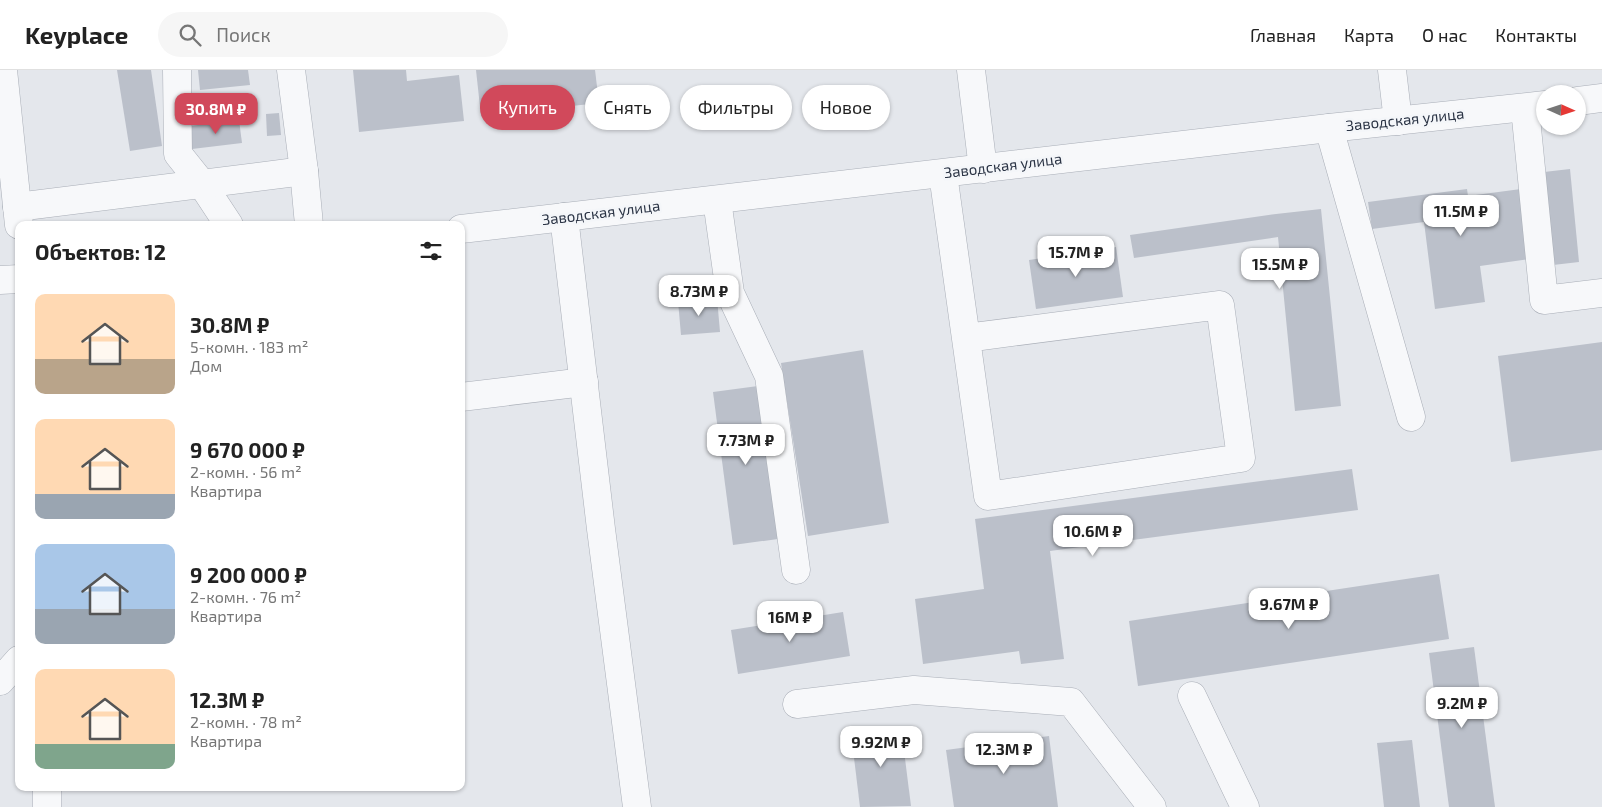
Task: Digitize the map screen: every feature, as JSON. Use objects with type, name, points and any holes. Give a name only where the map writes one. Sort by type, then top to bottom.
[{"type":"street","points":[[3,70],[18,216],[202,184],[304,171]]},
{"type":"street","points":[[177,70],[178,154],[202,184],[226,221]]},
{"type":"street","points":[[291,70],[309,221]]},
{"type":"street","points":[[971,70],[983,169]]},
{"type":"street","points":[[1392,70],[1398,121]]},
{"type":"street","points":[[1586,100],[1602,98]]},
{"type":"street","points":[[1535,107],[1544,300],[1602,292]]},
{"type":"street","name":"Заводская улица","points":[[465,229],[1328,128],[1535,107]]},
{"type":"street","points":[[1328,128],[1410,417]]},
{"type":"street","points":[[943,174],[988,496],[1240,458],[1220,305],[966,338]]},
{"type":"street","points":[[717,200],[730,293],[769,376],[796,570]]},
{"type":"street","points":[[564,217],[637,807]]},
{"type":"street","points":[[0,280],[15,279]]},
{"type":"street","points":[[465,397],[584,382]]},
{"type":"street","points":[[0,681],[15,664]]},
{"type":"street","points":[[797,704],[914,690],[1071,702],[1152,807]]},
{"type":"street","points":[[1192,696],[1245,807]]},
{"type":"street","points":[[47,791],[47,807]]},
{"type":"building","points":[[117,70],[151,70],[162,146],[130,151]]},
{"type":"building","points":[[198,70],[248,70],[250,85],[200,90]]},
{"type":"building","points":[[353,70],[406,70],[407,81],[459,75],[464,121],[359,132]]},
{"type":"building","points":[[476,70],[595,70],[597,85],[585,85],[585,105],[575,106],[575,85],[480,85],[480,107]]},
{"type":"building","points":[[279,113],[281,135],[267,136],[266,114]]},
{"type":"building","points":[[239,120],[242,143],[192,149],[190,126]]},
{"type":"building","points":[[1570,169],[1579,262],[1553,265],[1544,172]]},
{"type":"building","points":[[1467,189],[1468,196],[1521,189],[1530,259],[1480,266],[1485,302],[1435,309],[1424,222],[1372,229],[1368,202]]},
{"type":"building","points":[[1321,209],[1341,406],[1295,411],[1278,237],[1134,258],[1130,235]]},
{"type":"building","points":[[1116,247],[1123,297],[1036,309],[1029,260]]},
{"type":"building","points":[[717,298],[720,332],[681,335],[678,301]]},
{"type":"building","points":[[1602,342],[1602,450],[1511,462],[1498,356]]},
{"type":"building","points":[[863,350],[889,523],[808,536],[781,363]]},
{"type":"building","points":[[758,386],[778,539],[733,545],[713,392]]},
{"type":"building","points":[[1352,469],[1358,510],[1050,551],[1064,659],[1021,664],[1019,651],[923,664],[915,599],[984,589],[975,519]]},
{"type":"building","points":[[1439,574],[1449,639],[1138,686],[1129,621]]},
{"type":"building","points":[[843,612],[850,656],[738,674],[731,630]]},
{"type":"building","points":[[1474,647],[1495,807],[1449,807],[1429,653]]},
{"type":"building","points":[[901,727],[911,806],[860,807],[851,733]]},
{"type":"building","points":[[1049,736],[1058,807],[954,807],[946,750]]},
{"type":"building","points":[[1412,740],[1420,807],[1384,807],[1377,743]]}]
